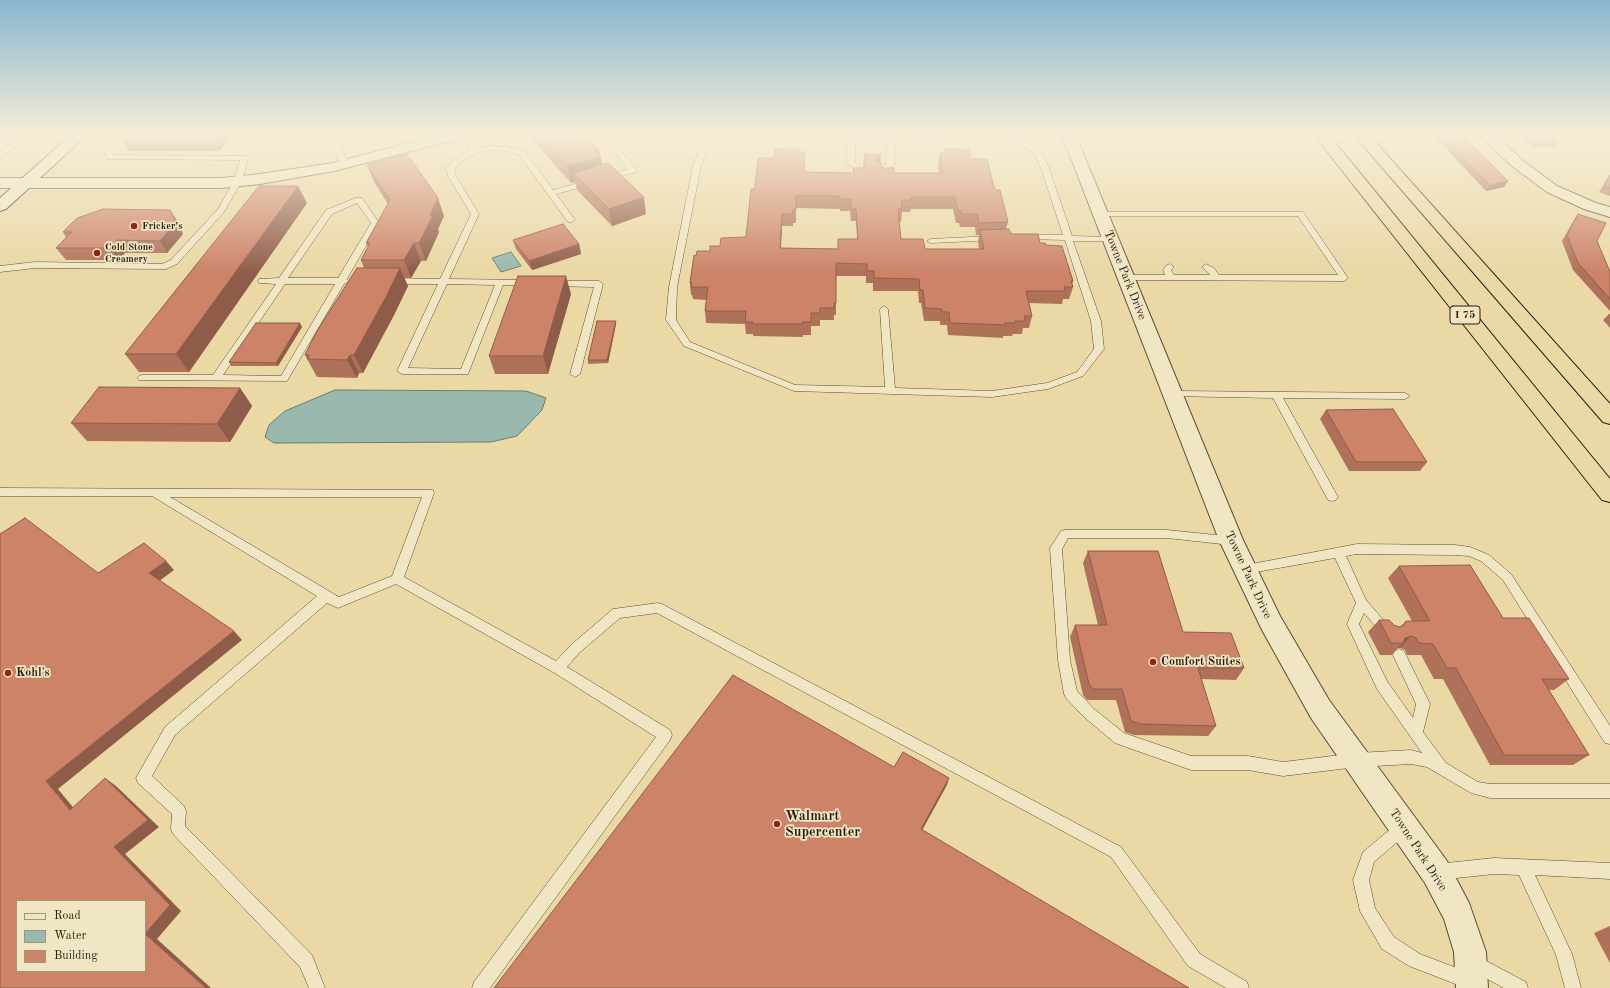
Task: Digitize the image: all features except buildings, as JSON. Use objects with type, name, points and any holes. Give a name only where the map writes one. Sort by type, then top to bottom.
[{"type":"highway","name":"I 75","points":[[1358,181],[1610,494]]},
{"type":"highway","points":[[1401,181],[1610,417]]},
{"type":"street","points":[[0,183],[176,183],[235,181]]},
{"type":"street","name":"Towne Park Drive","points":[[1087,181],[1231,540],[1271,623],[1320,709],[1405,826],[1436,872],[1458,914],[1470,952],[1471,977]]},
{"type":"street","points":[[1541,181],[1552,189],[1590,206],[1610,212]]},
{"type":"street","points":[[0,206],[27,183]]},
{"type":"lane","points":[[0,268],[35,265],[163,267],[174,262],[221,210],[238,181]]},
{"type":"lane","points":[[455,181],[475,214],[402,371],[465,372],[500,282]]},
{"type":"lane","points":[[542,181],[571,220]]},
{"type":"lane","points":[[551,193],[593,181]]},
{"type":"lane","points":[[694,181],[673,287],[671,320],[688,344],[794,388],[992,394],[1048,386],[1080,374],[1099,349],[1096,321],[1049,181]]},
{"type":"lane","points":[[142,378],[216,378],[284,378],[375,223],[360,200],[329,212],[216,378]]},
{"type":"lane","points":[[1100,214],[1300,214],[1344,278],[1126,278]]},
{"type":"lane","points":[[1016,237],[1111,239]]},
{"type":"lane","points":[[931,241],[1001,238]]},
{"type":"lane","points":[[1170,267],[1167,270],[1171,278]]},
{"type":"lane","points":[[1206,267],[1211,270],[1216,278]]},
{"type":"lane","points":[[262,281],[354,281]]},
{"type":"lane","points":[[384,281],[598,284],[575,374]]},
{"type":"lane","points":[[884,309],[890,391]]},
{"type":"lane","points":[[1173,394],[1405,396]]},
{"type":"lane","points":[[1277,396],[1332,497]]},
{"type":"lane","points":[[0,492],[429,493],[397,579],[338,603],[155,493]]},
{"type":"lane","points":[[1231,540],[1167,534],[1065,534],[1056,548],[1064,660],[1071,694],[1089,713],[1120,738],[1191,763],[1248,763],[1283,769],[1357,760],[1411,757],[1430,761],[1476,788],[1490,791],[1610,791]]},
{"type":"lane","points":[[1245,568],[1357,549],[1456,550],[1470,552],[1485,558],[1507,577],[1610,738]]},
{"type":"lane","points":[[1338,552],[1362,603],[1388,632]]},
{"type":"lane","points":[[397,579],[558,668],[665,736],[480,988]]},
{"type":"lane","points":[[317,988],[306,961],[178,829],[179,811],[143,778],[170,731],[326,596]]},
{"type":"lane","points":[[1362,603],[1353,624],[1382,685],[1441,767]]},
{"type":"lane","points":[[558,668],[575,649],[617,613],[658,608],[1116,852],[1194,960],[1240,988]]},
{"type":"lane","points":[[1399,654],[1423,704],[1416,734]]},
{"type":"lane","points":[[1405,826],[1368,857],[1361,880],[1368,911],[1388,943],[1415,960],[1471,977],[1520,988]]},
{"type":"lane","points":[[1436,872],[1494,866],[1610,871]]},
{"type":"lane","points":[[1523,867],[1564,954],[1573,988]]},
{"type":"water","points":[[511,252],[521,266],[501,272],[492,258]]},
{"type":"water","points":[[335,390],[526,391],[546,398],[542,410],[517,436],[491,442],[274,443],[265,437],[269,425],[285,411]]},
{"type":"place","name":"Fricker’s","points":[[134,226]]},
{"type":"place","name":"Cold Stone Creamery","points":[[97,253]]},
{"type":"place","name":"Comfort Suites","points":[[1153,662]]},
{"type":"place","name":"Kohl's","points":[[8,673]]},
{"type":"place","name":"Walmart Supercenter","points":[[777,824]]}]
